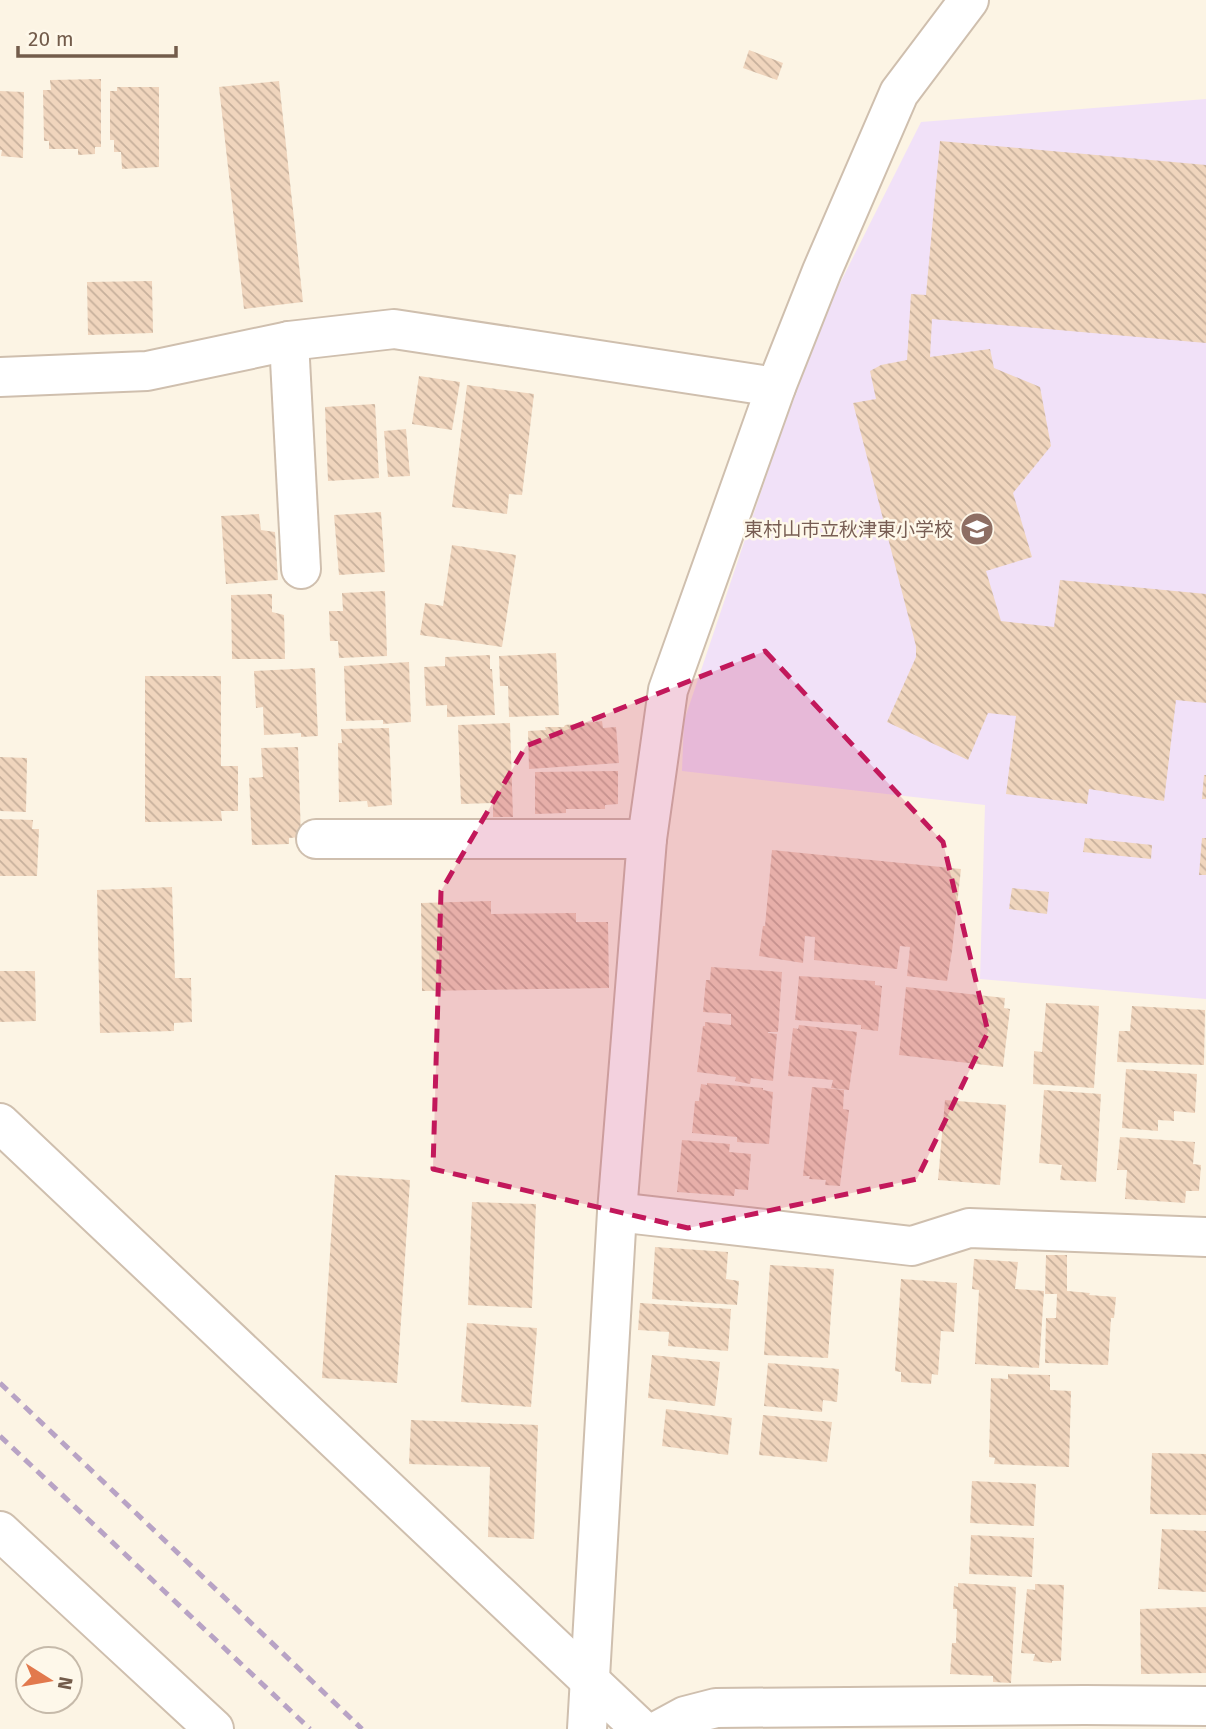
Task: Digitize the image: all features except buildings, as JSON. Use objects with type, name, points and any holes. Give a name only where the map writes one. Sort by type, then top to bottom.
[{"type":"street","points":[[588,1708],[617,1212],[647,839],[668,690],[776,387],[822,271],[899,93],[969,0]]},
{"type":"street","points":[[0,377],[147,371],[289,341],[394,329],[776,387]]},
{"type":"street","points":[[289,341],[301,569]]},
{"type":"street","points":[[316,839],[647,839]]},
{"type":"street","points":[[0,1123],[588,1708],[641,1729]]},
{"type":"street","points":[[617,1212],[912,1246],[969,1228],[1206,1237]]},
{"type":"street","points":[[0,1531],[214,1729]]},
{"type":"street","points":[[661,1729],[685,1716],[716,1709],[1206,1706]]},
{"type":"highlighted area","points":[[765,651],[943,842],[988,1032],[917,1179],[688,1228],[433,1169],[441,891],[526,746]]},
{"type":"shaded area","name":"東村山市立秋津東小学校","points":[[1206,99],[1206,999],[980,979],[985,805],[682,771],[684,721],[813,337],[921,122]]},
{"type":"railway","points":[[0,1383],[362,1729]]},
{"type":"railway","points":[[0,1436],[310,1729]]},
{"type":"place","name":"東村山市立秋津東小学校","points":[[977,529]]}]
